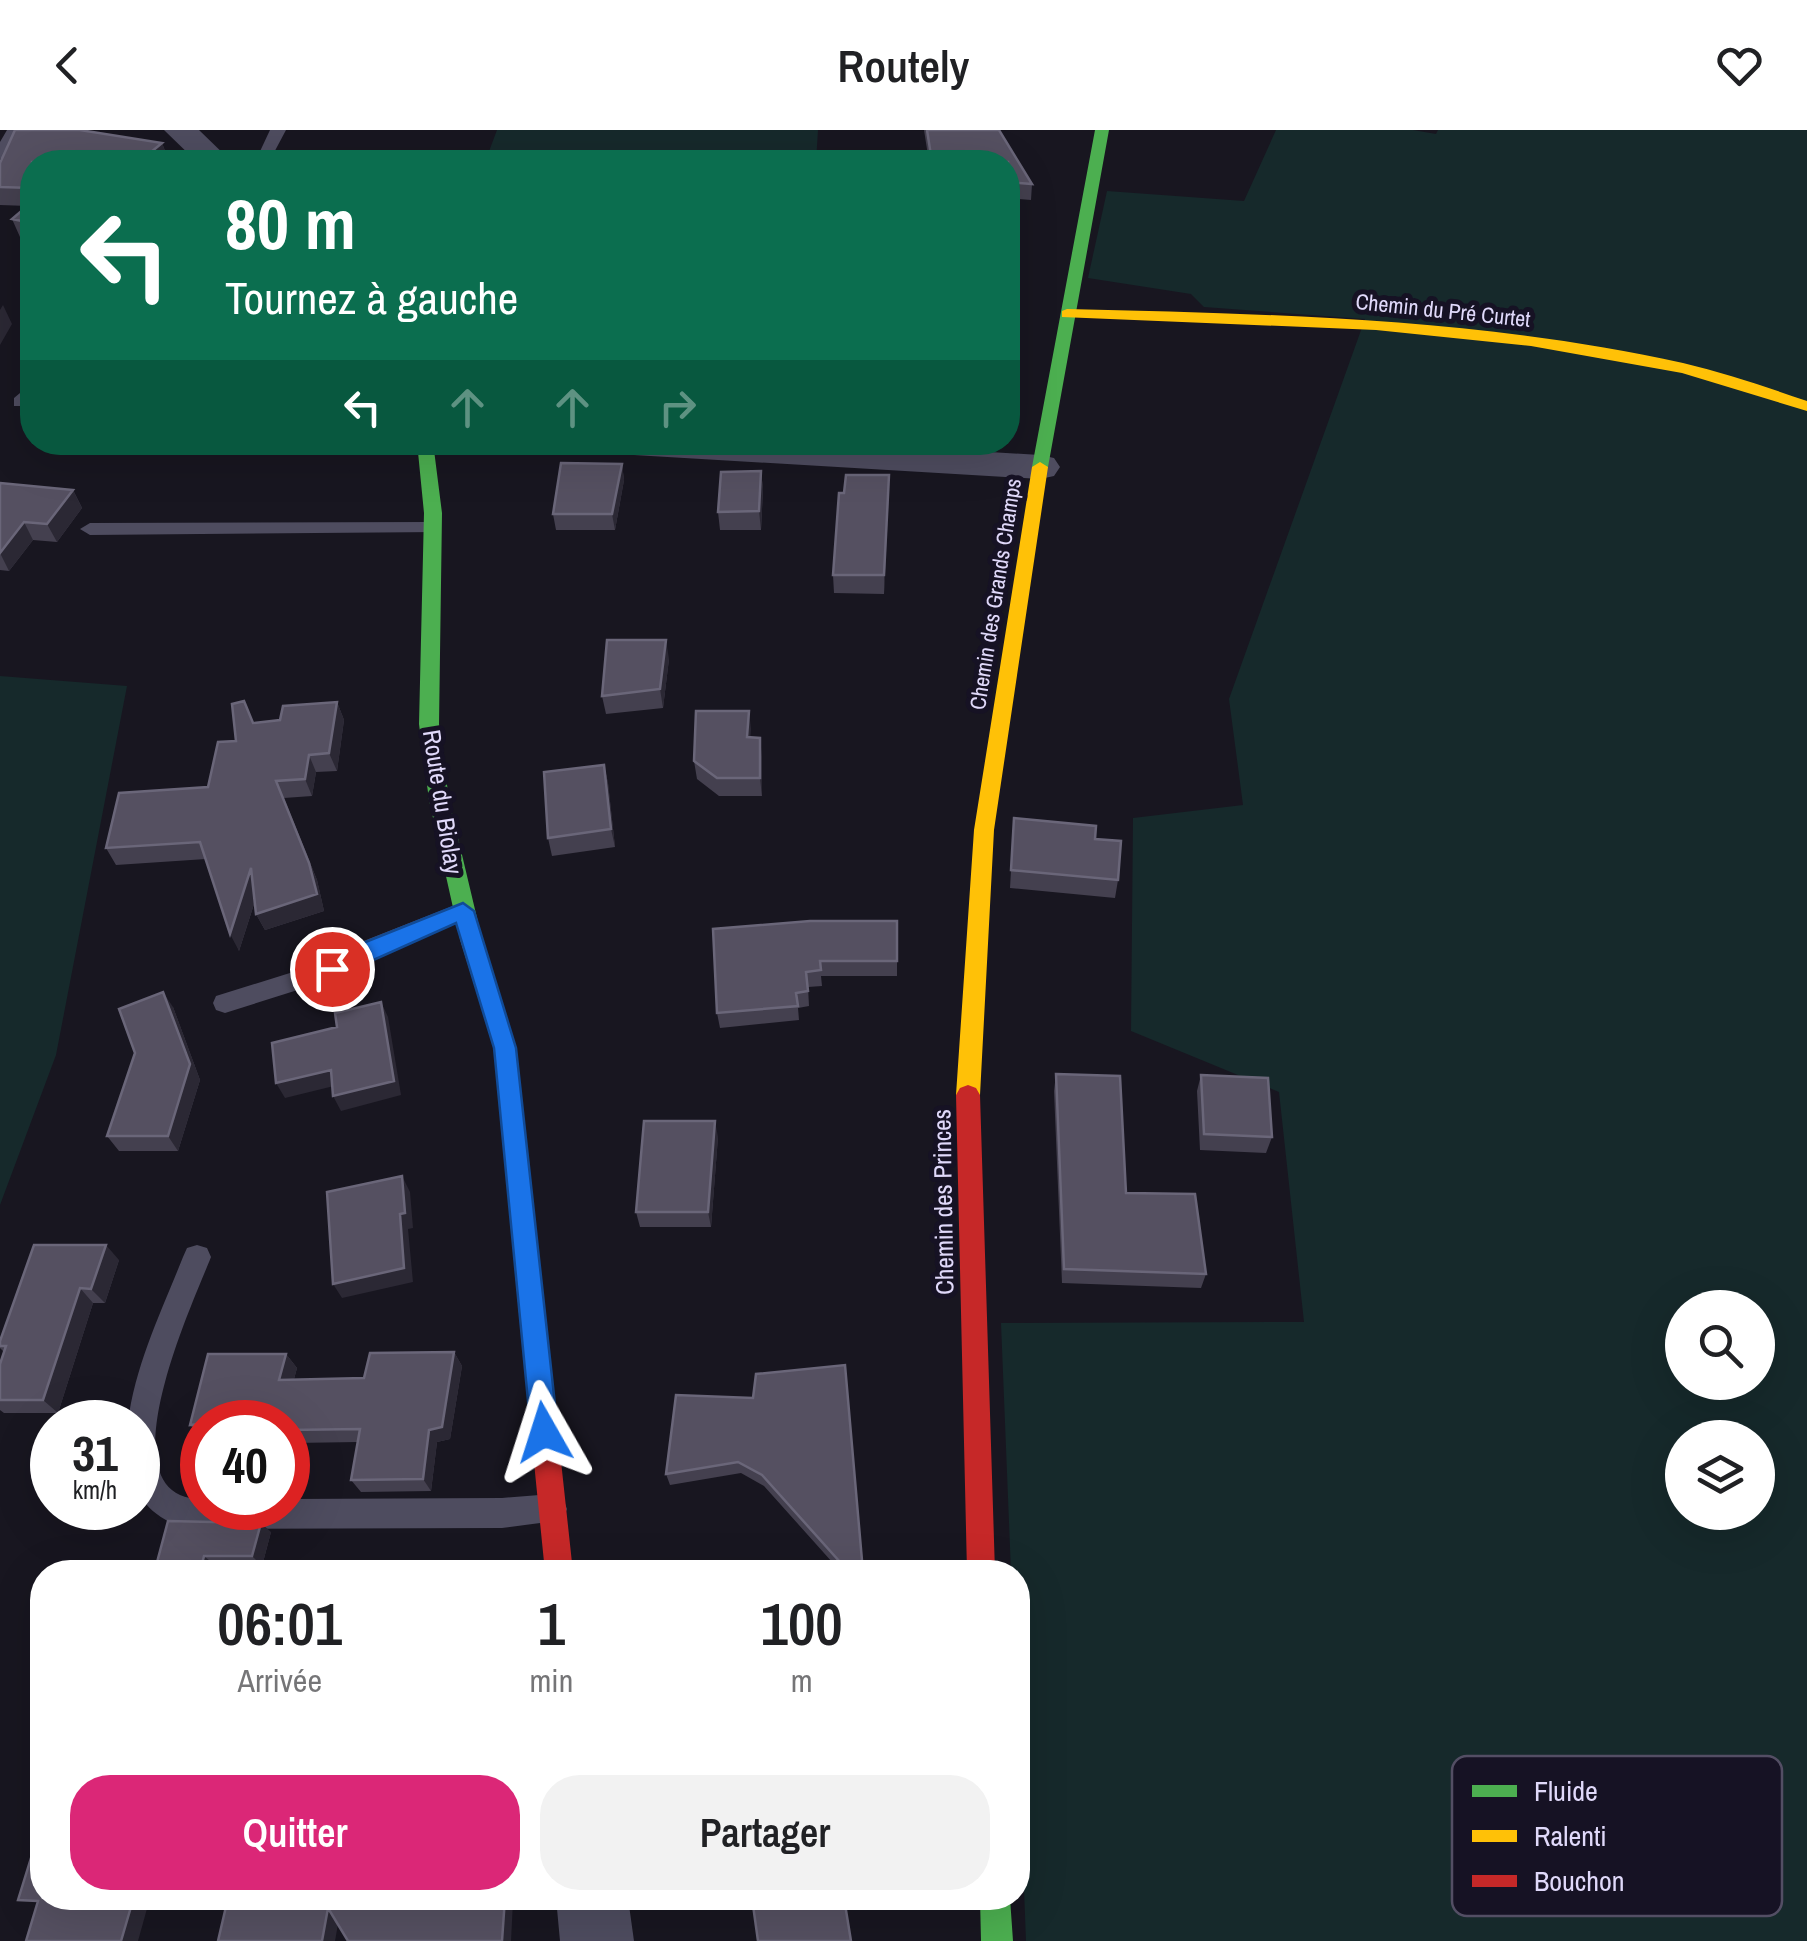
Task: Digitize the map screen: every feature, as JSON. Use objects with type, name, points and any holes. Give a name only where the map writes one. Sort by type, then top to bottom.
[{"type":"street","points":[[180,130],[202,150]]},
{"type":"street","name":"Chemin des Grands Champs","points":[[984,830],[1040,467],[1102,130]]},
{"type":"street","name":"Chemin du Pré Curtet","points":[[1066,314],[1202,316],[1473,335],[1671,365],[1807,406]]},
{"type":"street","name":"Route du Biolay","points":[[427,455],[433,528],[429,724],[438,800],[463,911],[505,1048],[558,1560]]},
{"type":"street","points":[[837,455],[1040,467]]},
{"type":"street","name":"Chemin des Princes","points":[[981,1560],[967,1118],[984,830]]},
{"type":"street","points":[[593,1910],[597,1941]]},
{"type":"street","points":[[995,1910],[996,1941]]},
{"type":"lane","points":[[0,154],[15,130]]},
{"type":"lane","points":[[90,529],[433,528]]},
{"type":"lane","points":[[225,1004],[332,969],[463,911]]},
{"type":"lane","points":[[197,1257],[141,1424],[140,1461],[154,1495],[185,1514],[502,1514],[552,1509]]},
{"type":"green space","points":[[497,130],[818,130],[817,150],[490,150]]},
{"type":"green space","points":[[1276,130],[1413,130],[1436,134],[1438,130],[1807,130],[1807,1941],[1026,1941],[1025,1910],[1030,1910],[1030,1560],[1011,1560],[1001,1323],[1304,1322],[1279,1092],[1131,1031],[1133,818],[1243,805],[1229,699],[1365,319],[1204,307],[1191,294],[1088,278],[1107,191],[1244,201]]},
{"type":"green space","points":[[0,676],[127,686],[56,1055],[0,1205]]},
{"type":"building","points":[[15,130],[80,130],[162,143],[154,150],[20,150],[20,188],[0,187],[0,163]]},
{"type":"building","points":[[927,130],[999,130],[1011,150],[930,150]]},
{"type":"building","points":[[1020,164],[1032,184],[1020,183]]},
{"type":"building","points":[[561,463],[622,464],[612,514],[553,514]]},
{"type":"building","points":[[761,471],[759,511],[718,512],[721,472]]},
{"type":"building","points":[[846,475],[889,475],[884,575],[833,575],[839,493],[844,493]]},
{"type":"building","points":[[0,483],[73,490],[47,524],[24,522],[0,553]]},
{"type":"building","points":[[607,640],[666,640],[660,689],[602,696]]},
{"type":"building","points":[[244,701],[253,723],[280,720],[283,706],[337,702],[329,753],[309,755],[305,779],[276,781],[309,863],[317,894],[256,914],[251,868],[230,934],[200,842],[106,848],[119,793],[208,787],[218,742],[236,741],[232,704]]},
{"type":"building","points":[[696,711],[749,711],[747,737],[760,738],[760,778],[717,778],[694,761]]},
{"type":"building","points":[[604,765],[611,829],[548,838],[544,772]]},
{"type":"building","points":[[1014,818],[1096,826],[1095,839],[1121,841],[1118,880],[1011,870]]},
{"type":"building","points":[[810,921],[897,921],[897,961],[820,961],[821,970],[806,972],[808,991],[796,993],[798,1006],[717,1013],[713,929]]},
{"type":"building","points":[[163,992],[190,1064],[168,1136],[107,1136],[135,1053],[119,1009]]},
{"type":"building","points":[[381,1002],[394,1081],[333,1096],[331,1070],[276,1083],[272,1043],[337,1027],[335,1013]]},
{"type":"building","points":[[1056,1074],[1120,1076],[1126,1193],[1195,1194],[1206,1274],[1064,1269]]},
{"type":"building","points":[[1201,1075],[1268,1078],[1272,1137],[1204,1134]]},
{"type":"building","points":[[644,1121],[715,1121],[708,1212],[636,1212]]},
{"type":"building","points":[[402,1176],[404,1268],[333,1284],[327,1192]]},
{"type":"building","points":[[34,1245],[106,1245],[91,1289],[80,1288],[43,1400],[0,1400],[0,1364],[6,1346],[0,1346]]},
{"type":"building","points":[[454,1352],[442,1427],[429,1430],[423,1479],[351,1480],[360,1429],[310,1430],[310,1400],[196,1400],[208,1354],[286,1354],[279,1380],[364,1378],[370,1353]]},
{"type":"building","points":[[845,1365],[862,1560],[838,1560],[762,1475],[738,1462],[666,1474],[676,1395],[753,1398],[756,1374]]},
{"type":"building","points":[[168,1521],[180,1521],[180,1530],[259,1530],[252,1556],[204,1556],[203,1560],[158,1560]]},
{"type":"building","points":[[30,1861],[30,1901],[18,1900]]},
{"type":"building","points":[[35,1910],[130,1910],[121,1941],[26,1941]]},
{"type":"building","points":[[225,1910],[328,1910],[322,1941],[218,1941]]},
{"type":"building","points":[[329,1910],[504,1910],[502,1941],[348,1941]]},
{"type":"building","points":[[754,1910],[846,1910],[851,1941],[758,1941]]},
{"type":"traffic: fast","points":[[1040,467],[1102,130]]},
{"type":"traffic: fast","points":[[426,455],[433,513],[429,724],[439,800],[471,939]]},
{"type":"traffic: fast","points":[[996,1910],[997,1941]]},
{"type":"traffic: slow","points":[[1067,314],[1299,321],[1531,341],[1683,368],[1807,406]]},
{"type":"traffic: slow","points":[[968,1095],[984,830],[1040,467]]},
{"type":"traffic: slow","points":[[471,939],[505,1048],[532,1313]]},
{"type":"traffic: jam","points":[[968,1095],[981,1560]]},
{"type":"traffic: jam","points":[[532,1313],[558,1560]]},
{"type":"route","points":[[332,969],[463,911],[505,1048],[544,1432]]}]
